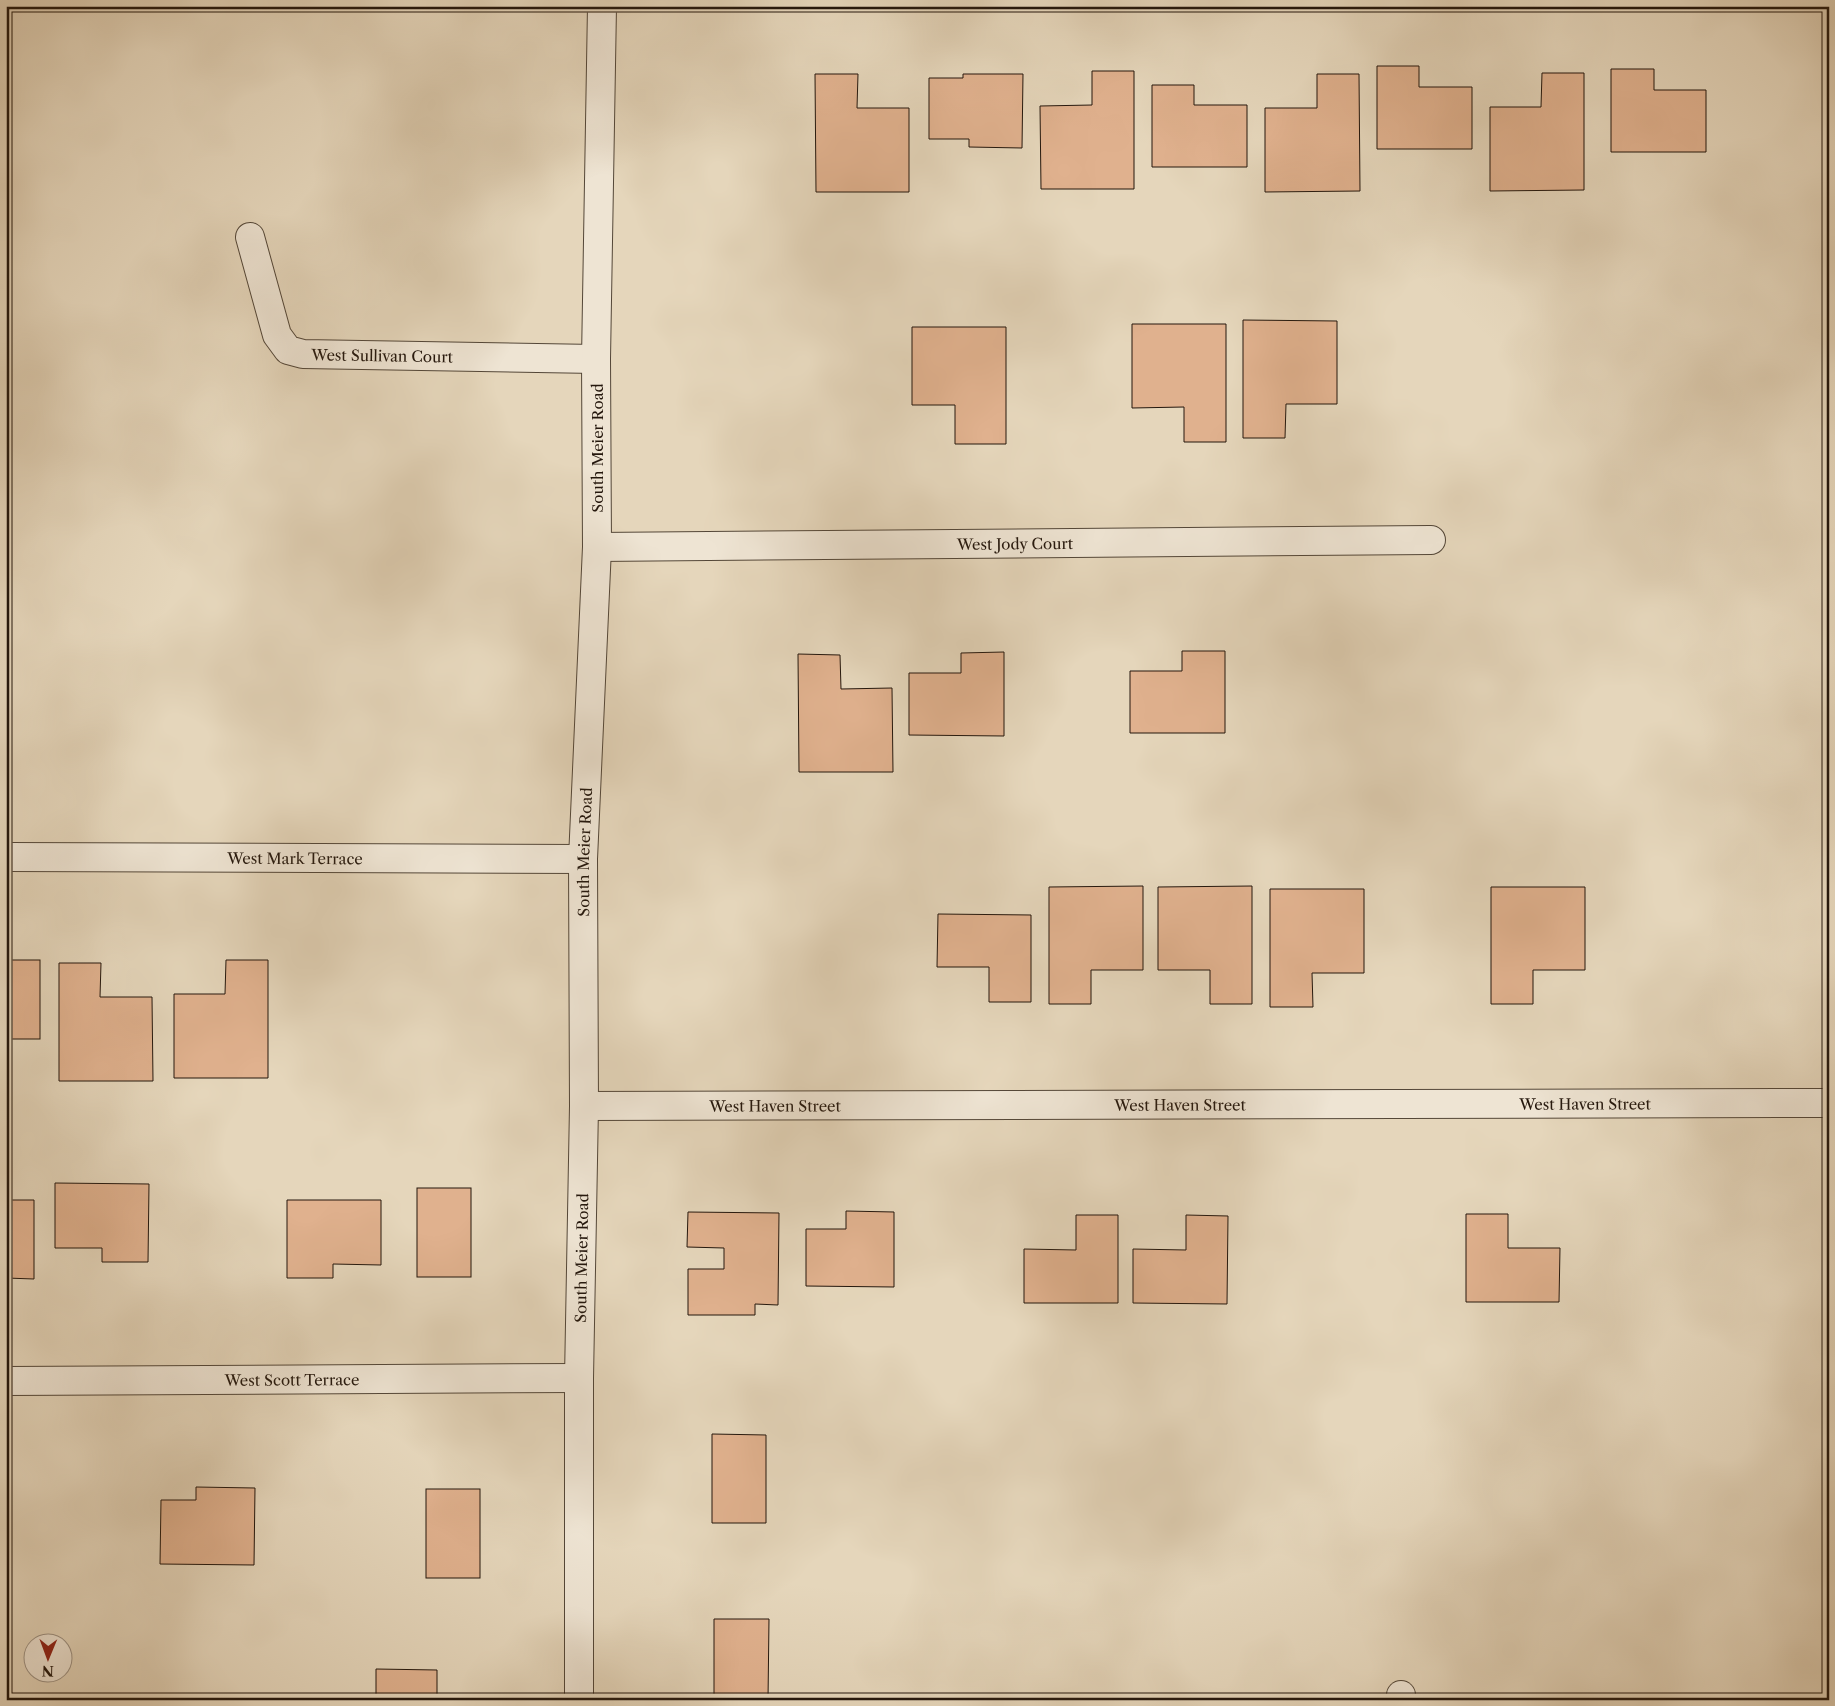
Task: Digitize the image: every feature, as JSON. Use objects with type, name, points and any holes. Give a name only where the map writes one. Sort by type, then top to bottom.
[{"type":"street","name":"South Meier Road","points":[[579,1700],[580,1378],[584,1106],[583,859],[597,547],[596,359],[602,6]]},
{"type":"street","name":"West Sullivan Court","points":[[250,237],[277,335],[288,350],[303,354],[596,359]]},
{"type":"street","name":"West Jody Court","points":[[597,547],[1431,540]]},
{"type":"street","name":"West Mark Terrace","points":[[6,857],[583,859]]},
{"type":"street","name":"West Haven Street","points":[[584,1106],[1829,1103]]},
{"type":"street","name":"West Scott Terrace","points":[[6,1381],[580,1378]]},
{"type":"building","points":[[1377,66],[1419,66],[1419,87],[1472,87],[1472,149],[1377,149]]},
{"type":"building","points":[[1611,69],[1654,69],[1654,90],[1706,90],[1706,152],[1611,152]]},
{"type":"building","points":[[1092,71],[1134,71],[1134,189],[1041,189],[1040,106],[1092,105]]},
{"type":"building","points":[[1542,73],[1584,73],[1584,190],[1490,191],[1490,107],[1541,107]]},
{"type":"building","points":[[815,74],[858,74],[857,108],[909,108],[909,192],[816,192]]},
{"type":"building","points":[[963,74],[1023,74],[1022,148],[969,147],[969,139],[929,139],[929,78],[963,78]]},
{"type":"building","points":[[1317,74],[1359,74],[1360,191],[1265,192],[1265,108],[1317,108]]},
{"type":"building","points":[[1152,85],[1194,85],[1194,105],[1247,105],[1247,167],[1152,167]]},
{"type":"building","points":[[1243,320],[1337,321],[1337,404],[1286,404],[1285,438],[1243,438]]},
{"type":"building","points":[[1132,324],[1226,324],[1226,442],[1184,442],[1184,407],[1132,408]]},
{"type":"building","points":[[912,327],[1006,327],[1006,444],[955,444],[955,405],[912,405]]},
{"type":"building","points":[[1182,651],[1225,651],[1225,733],[1130,733],[1130,671],[1182,671]]},
{"type":"building","points":[[1004,652],[1004,736],[909,735],[909,673],[961,673],[961,653]]},
{"type":"building","points":[[798,654],[840,655],[841,689],[892,688],[893,772],[799,772]]},
{"type":"building","points":[[1143,886],[1143,970],[1091,970],[1091,1004],[1049,1004],[1049,887]]},
{"type":"building","points":[[1252,886],[1252,1004],[1210,1004],[1210,970],[1158,970],[1158,887]]},
{"type":"building","points":[[1491,887],[1585,887],[1585,970],[1533,970],[1533,1004],[1491,1004]]},
{"type":"building","points":[[1270,889],[1364,889],[1364,973],[1312,973],[1313,1007],[1270,1007]]},
{"type":"building","points":[[938,914],[1031,915],[1031,1002],[989,1002],[989,967],[937,967]]},
{"type":"building","points":[[6,960],[40,960],[40,1039],[6,1039]]},
{"type":"building","points":[[226,960],[268,960],[268,1078],[174,1078],[174,994],[225,994]]},
{"type":"building","points":[[59,963],[101,963],[100,997],[152,997],[153,1081],[59,1081]]},
{"type":"building","points":[[55,1183],[149,1184],[148,1262],[102,1262],[102,1248],[55,1248]]},
{"type":"building","points":[[417,1188],[471,1188],[471,1277],[417,1277]]},
{"type":"building","points":[[6,1200],[34,1200],[34,1279],[6,1278]]},
{"type":"building","points":[[287,1200],[381,1200],[381,1265],[333,1264],[333,1278],[287,1278]]},
{"type":"building","points":[[846,1211],[894,1212],[894,1287],[806,1286],[806,1229],[846,1229]]},
{"type":"building","points":[[688,1212],[779,1213],[778,1305],[755,1304],[755,1315],[688,1315],[688,1269],[724,1269],[724,1248],[687,1247]]},
{"type":"building","points":[[1466,1214],[1508,1214],[1508,1248],[1560,1248],[1559,1302],[1466,1302]]},
{"type":"building","points":[[1076,1215],[1118,1215],[1118,1303],[1024,1303],[1024,1249],[1076,1250]]},
{"type":"building","points":[[1186,1215],[1228,1216],[1227,1304],[1133,1303],[1133,1249],[1186,1250]]},
{"type":"building","points":[[712,1434],[766,1435],[766,1523],[712,1523]]},
{"type":"building","points":[[196,1487],[255,1488],[254,1565],[160,1564],[161,1500],[196,1500]]},
{"type":"building","points":[[426,1489],[480,1489],[480,1578],[426,1578]]},
{"type":"building","points":[[714,1619],[769,1619],[768,1700],[714,1700]]},
{"type":"building","points":[[376,1669],[437,1670],[437,1700],[376,1700]]}]
